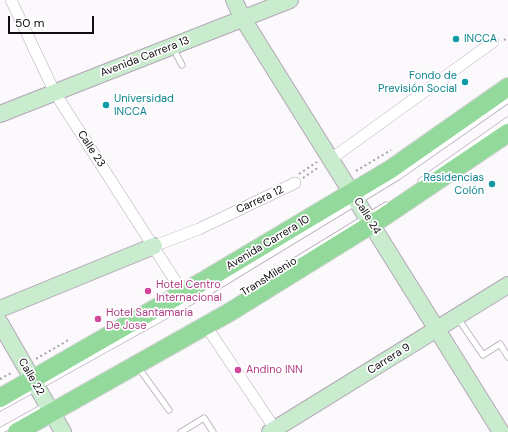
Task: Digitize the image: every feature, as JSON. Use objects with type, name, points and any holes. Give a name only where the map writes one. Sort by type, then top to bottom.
[{"type":"main road","name":"Avenida Carrera 10","points":[[0,398],[35,383],[183,293],[355,197],[391,169],[508,87]]},
{"type":"main road","points":[[17,432],[50,406],[136,365],[230,312],[369,220],[508,133]]},
{"type":"street","name":"Calle 23","points":[[11,0],[55,93],[183,293]]},
{"type":"street","name":"Calle 24","points":[[234,0],[243,19],[501,432]]},
{"type":"street","name":"Avenida Carrera 13","points":[[0,114],[290,0]]},
{"type":"street","points":[[331,159],[493,42]]},
{"type":"street","name":"Carrera 12","points":[[0,309],[199,229],[295,183]]},
{"type":"street","name":"Carrera 9","points":[[274,431],[345,390],[437,329],[508,285]]},
{"type":"street","name":"Calle 22","points":[[0,323],[50,406],[63,432]]},
{"type":"street","points":[[206,326],[274,431]]},
{"type":"lane","points":[[172,46],[182,65]]},
{"type":"lane","name":"TransMilenio","points":[[488,114],[508,93]]},
{"type":"lane","name":"TransMilenio","points":[[0,408],[35,383],[212,290],[355,197],[398,177],[508,100]]},
{"type":"lane","points":[[414,186],[508,120]]},
{"type":"lane","name":"TransMilenio","points":[[251,288],[369,220],[390,203]]},
{"type":"lane","points":[[456,317],[483,355],[500,344],[508,357]]},
{"type":"lane","points":[[136,365],[169,410]]},
{"type":"lane","points":[[0,431],[50,406]]},
{"type":"lane","points":[[181,432],[204,418],[213,432]]},
{"type":"path","name":"Carrera 12","points":[[295,183],[331,159]]},
{"type":"place","name":"INCCA","points":[[456,39]]},
{"type":"place","name":"Fondo de Previsión Social","points":[[465,82]]},
{"type":"place","name":"Universidad INCCA","points":[[106,105]]},
{"type":"place","name":"Residencias Colón","points":[[492,184]]},
{"type":"place","name":"Hotel Centro Internacional","points":[[148,291]]},
{"type":"place","name":"Hotel Santamaria De Jose","points":[[98,319]]},
{"type":"place","name":"Andino INN","points":[[238,370]]}]
